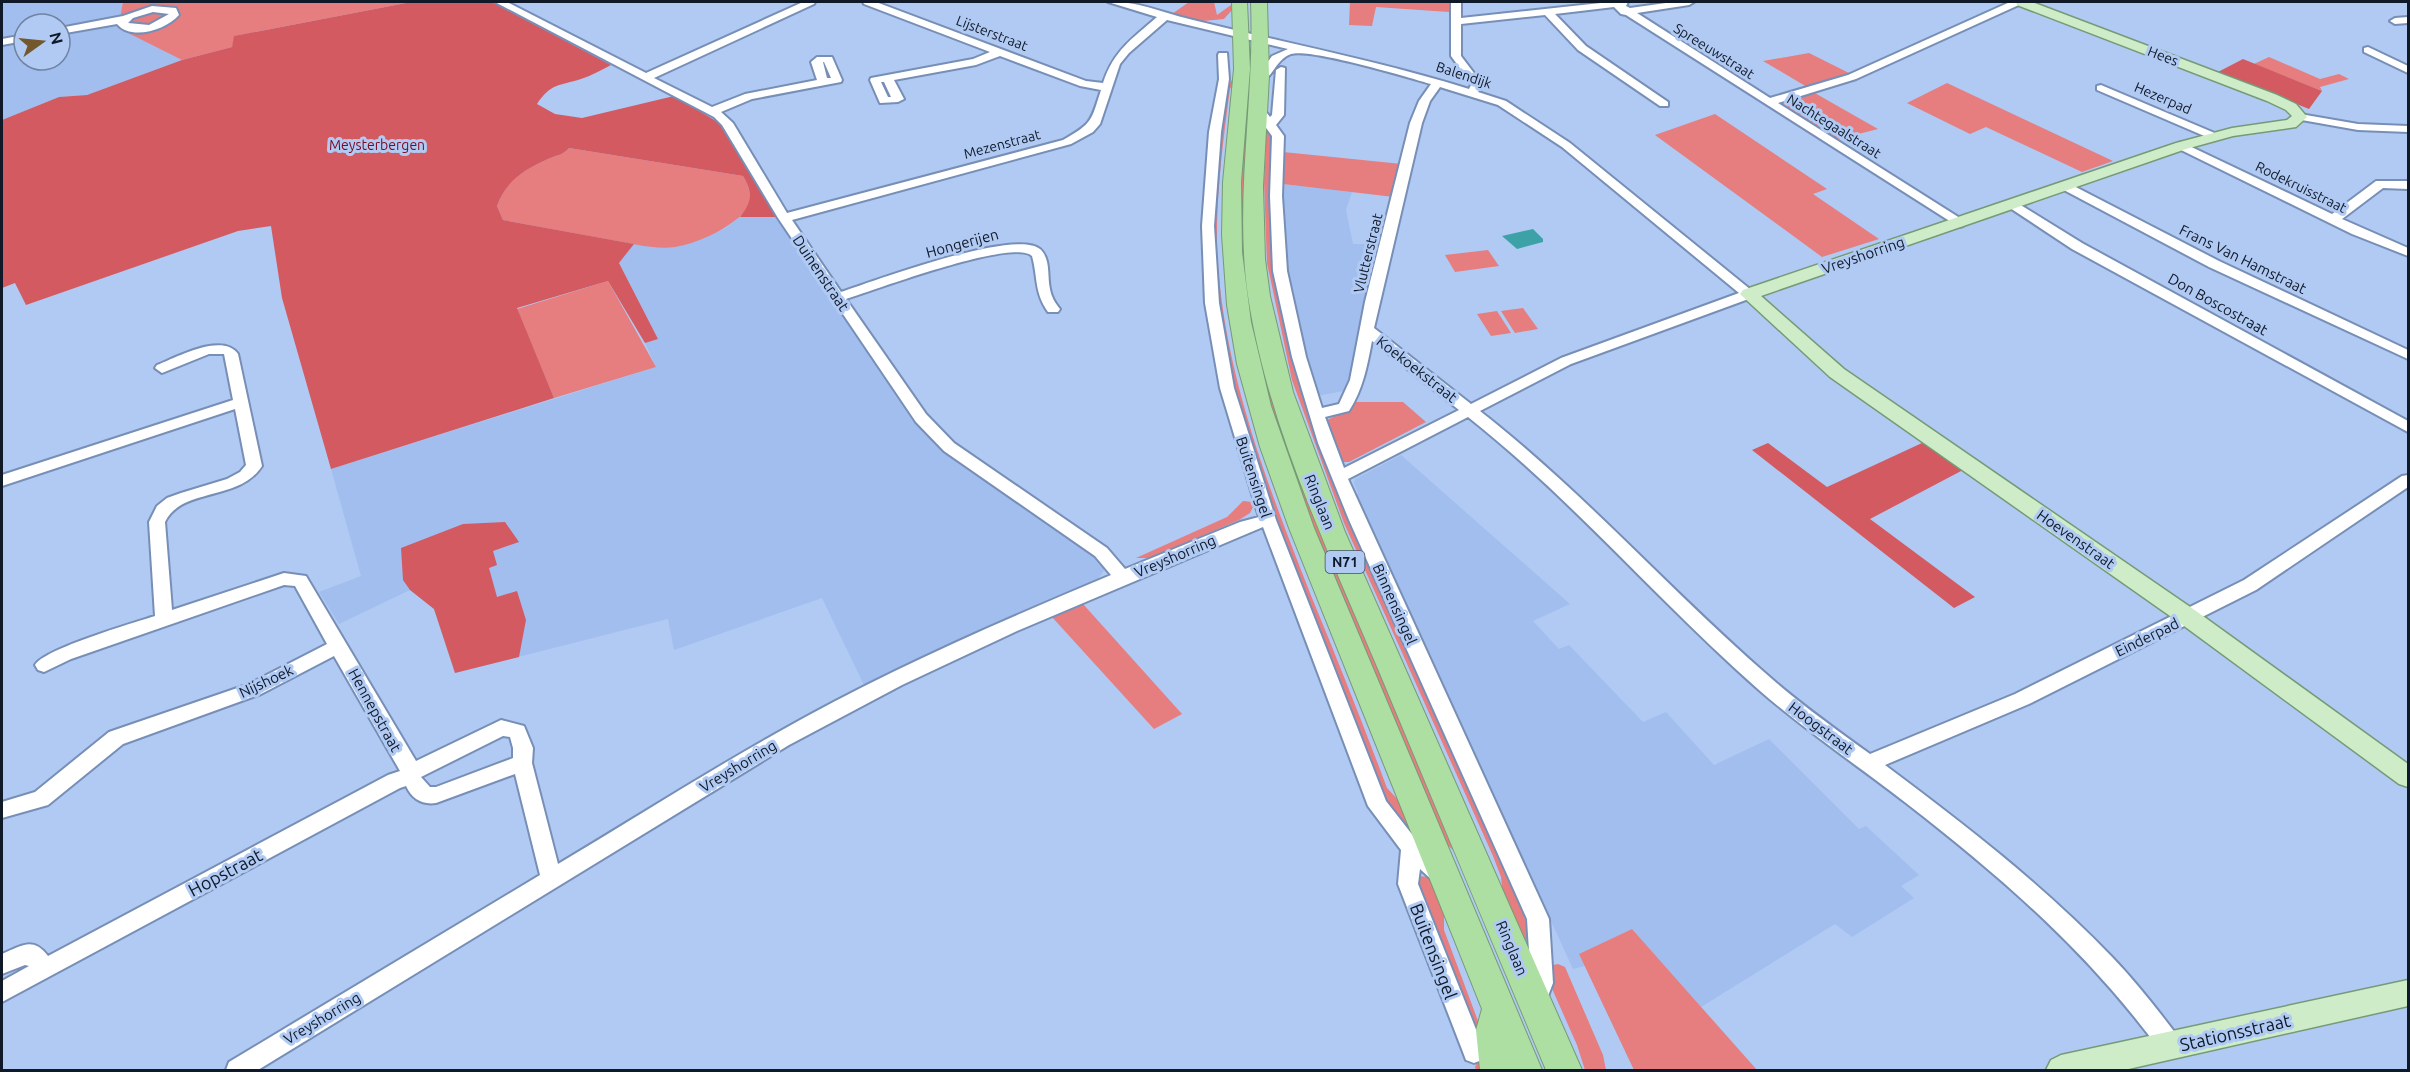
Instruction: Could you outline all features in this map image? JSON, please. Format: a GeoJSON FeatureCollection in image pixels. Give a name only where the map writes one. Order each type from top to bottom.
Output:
{"type":"FeatureCollection","features":[{"type":"Feature","properties":{"kind":"highway","name":"Ringlaan"},"geometry":{"type":"LineString","coordinates":[[1259,2],[1261,39],[1252,67],[1233,180],[1231,234],[1234,283],[1248,363],[1275,458],[1295,510],[1524,1071]]}},
{"type":"Feature","properties":{"kind":"highway","name":"Ringlaan"},"geometry":{"type":"LineString","coordinates":[[1241,4],[1243,35],[1265,118],[1252,209],[1254,256],[1258,292],[1269,346],[1284,399],[1320,504],[1564,1071]]}},
{"type":"Feature","properties":{"kind":"highway"},"geometry":{"type":"LineString","coordinates":[[1486,1061],[1498,1007]]}},
{"type":"Feature","properties":{"kind":"main road","name":"Hees"},"geometry":{"type":"LineString","coordinates":[[2022,2],[2272,98],[2291,107],[2300,117]]}},
{"type":"Feature","properties":{"kind":"main road","name":"Vreyshorring"},"geometry":{"type":"LineString","coordinates":[[1749,294],[2181,146],[2213,136],[2291,124],[2300,117]]}},
{"type":"Feature","properties":{"kind":"main road","name":"Hoevenstraat"},"geometry":{"type":"LineString","coordinates":[[1749,294],[1844,378],[2188,617],[2409,777]]}},
{"type":"Feature","properties":{"kind":"main road","name":"Stationsstraat"},"geometry":{"type":"LineString","coordinates":[[2061,1071],[2409,993]]}},
{"type":"Feature","properties":{"kind":"street"},"geometry":{"type":"LineString","coordinates":[[647,77],[810,2]]}},
{"type":"Feature","properties":{"kind":"street","name":"Lijsterstraat"},"geometry":{"type":"LineString","coordinates":[[868,2],[1084,84],[1107,87]]}},
{"type":"Feature","properties":{"kind":"street","name":"Balendijk"},"geometry":{"type":"LineString","coordinates":[[1113,2],[1439,82],[1502,103],[1552,134],[1749,294]]}},
{"type":"Feature","properties":{"kind":"street"},"geometry":{"type":"LineString","coordinates":[[1456,2],[1456,56],[1477,85],[1472,92]]}},
{"type":"Feature","properties":{"kind":"street"},"geometry":{"type":"LineString","coordinates":[[1628,7],[1689,2]]}},
{"type":"Feature","properties":{"kind":"street"},"geometry":{"type":"LineString","coordinates":[[1985,2],[2004,6]]}},
{"type":"Feature","properties":{"kind":"street","name":"Nachtegaalstraat"},"geometry":{"type":"LineString","coordinates":[[1768,102],[1852,77],[2017,2]]}},
{"type":"Feature","properties":{"kind":"street","name":"Duinenstraat"},"geometry":{"type":"LineString","coordinates":[[508,3],[713,111],[727,123],[784,218],[921,418],[933,432],[959,453],[1101,552],[1122,578]]}},
{"type":"Feature","properties":{"kind":"street"},"geometry":{"type":"LineString","coordinates":[[1205,26],[1225,22],[1241,4]]}},
{"type":"Feature","properties":{"kind":"street","name":"Spreeuwstraat"},"geometry":{"type":"LineString","coordinates":[[1548,11],[1616,4],[1628,7],[1768,102]]}},
{"type":"Feature","properties":{"kind":"street"},"geometry":{"type":"LineString","coordinates":[[1455,22],[1548,11],[1582,48],[1664,104]]}},
{"type":"Feature","properties":{"kind":"street","name":"Mezenstraat"},"geometry":{"type":"LineString","coordinates":[[784,218],[1073,139],[1089,130],[1096,122],[1112,70],[1120,57],[1165,16]]}},
{"type":"Feature","properties":{"kind":"street"},"geometry":{"type":"LineString","coordinates":[[2395,21],[2409,20]]}},
{"type":"Feature","properties":{"kind":"street"},"geometry":{"type":"LineString","coordinates":[[72,30],[124,22]]}},
{"type":"Feature","properties":{"kind":"street"},"geometry":{"type":"LineString","coordinates":[[2386,46],[2401,53]]}},
{"type":"Feature","properties":{"kind":"street"},"geometry":{"type":"LineString","coordinates":[[1224,80],[1252,67],[1266,75],[1269,66],[1276,59],[1287,52],[1303,49]]}},
{"type":"Feature","properties":{"kind":"street"},"geometry":{"type":"LineString","coordinates":[[2368,50],[2409,70]]}},
{"type":"Feature","properties":{"kind":"street"},"geometry":{"type":"LineString","coordinates":[[888,78],[982,61],[1000,52]]}},
{"type":"Feature","properties":{"kind":"street","name":"Buitensingel"},"geometry":{"type":"LineString","coordinates":[[1252,67],[1222,73],[1224,80],[1209,195],[1208,264],[1212,303],[1227,388],[1268,520],[1378,806],[1411,848],[1444,878]]}},
{"type":"Feature","properties":{"kind":"street"},"geometry":{"type":"LineString","coordinates":[[713,111],[749,96],[823,82]]}},
{"type":"Feature","properties":{"kind":"street","name":"Vlutterstraat"},"geometry":{"type":"LineString","coordinates":[[1316,414],[1344,408],[1357,380],[1366,329],[1421,105],[1431,89],[1439,82]]}},
{"type":"Feature","properties":{"kind":"street","name":"Hezerpad"},"geometry":{"type":"LineString","coordinates":[[2101,88],[2213,136]]}},
{"type":"Feature","properties":{"kind":"street","name":"Nachtegaalstraat"},"geometry":{"type":"LineString","coordinates":[[1768,102],[1959,223]]}},
{"type":"Feature","properties":{"kind":"street"},"geometry":{"type":"LineString","coordinates":[[2300,117],[2358,128],[2409,129]]}},
{"type":"Feature","properties":{"kind":"street","name":"Binnensingel"},"geometry":{"type":"LineString","coordinates":[[1265,118],[1278,136],[1276,215],[1280,271],[1299,357],[1316,414],[1339,477],[1538,919],[1542,983],[1535,1001]]}},
{"type":"Feature","properties":{"kind":"street","name":"Rodekruisstraat"},"geometry":{"type":"LineString","coordinates":[[2181,146],[2409,252]]}},
{"type":"Feature","properties":{"kind":"street"},"geometry":{"type":"LineString","coordinates":[[2334,219],[2380,184],[2409,185]]}},
{"type":"Feature","properties":{"kind":"street"},"geometry":{"type":"LineString","coordinates":[[2393,184],[2409,190]]}},
{"type":"Feature","properties":{"kind":"street","name":"Frans Van Hamstraat"},"geometry":{"type":"LineString","coordinates":[[2066,186],[2214,264],[2409,355]]}},
{"type":"Feature","properties":{"kind":"street","name":"Don Boscostraat"},"geometry":{"type":"LineString","coordinates":[[2014,205],[2077,246],[2409,427]]}},
{"type":"Feature","properties":{"kind":"street","name":"Hongerijen"},"geometry":{"type":"LineString","coordinates":[[838,297],[985,251],[1023,247],[1030,248],[1038,255],[1043,296],[1053,309]]}},
{"type":"Feature","properties":{"kind":"street","name":"Vreyshorring"},"geometry":{"type":"LineString","coordinates":[[1339,477],[1468,409],[1566,361],[1749,294]]}},
{"type":"Feature","properties":{"kind":"street","name":"Koekoekstraat"},"geometry":{"type":"LineString","coordinates":[[1366,329],[1468,409]]}},
{"type":"Feature","properties":{"kind":"street"},"geometry":{"type":"LineString","coordinates":[[162,368],[207,350],[228,350],[231,354],[254,466],[250,473],[235,482],[169,504],[158,515],[164,620]]}},
{"type":"Feature","properties":{"kind":"street"},"geometry":{"type":"LineString","coordinates":[[2,480],[241,402]]}},
{"type":"Feature","properties":{"kind":"street","name":"Hoogstraat"},"geometry":{"type":"LineString","coordinates":[[1468,409],[1555,483],[1731,654],[1798,712],[1869,763],[1995,860],[2055,913],[2129,989],[2171,1046]]}},
{"type":"Feature","properties":{"kind":"street","name":"Einderpad"},"geometry":{"type":"LineString","coordinates":[[1869,763],[2022,699],[2188,617],[2277,569],[2409,480]]}},
{"type":"Feature","properties":{"kind":"street","name":"Vreyshorring"},"geometry":{"type":"LineString","coordinates":[[237,1071],[782,739],[860,696],[992,633],[1246,526],[1268,520]]}},
{"type":"Feature","properties":{"kind":"street"},"geometry":{"type":"LineString","coordinates":[[44,665],[65,654],[273,582],[291,579],[300,580],[339,646]]}},
{"type":"Feature","properties":{"kind":"street","name":"Hennepstraat"},"geometry":{"type":"LineString","coordinates":[[339,646],[405,764],[413,774],[416,788],[428,796],[522,763]]}},
{"type":"Feature","properties":{"kind":"street","name":"Nijshoek"},"geometry":{"type":"LineString","coordinates":[[2,810],[41,799],[116,738],[255,689],[339,646]]}},
{"type":"Feature","properties":{"kind":"street"},"geometry":{"type":"LineString","coordinates":[[413,774],[501,728],[518,731],[524,748],[522,763],[551,879]]}},
{"type":"Feature","properties":{"kind":"street","name":"Hopstraat"},"geometry":{"type":"LineString","coordinates":[[2,992],[395,781],[413,774]]}},
{"type":"Feature","properties":{"kind":"street","name":"Buitensingel"},"geometry":{"type":"LineString","coordinates":[[1411,848],[1408,884],[1486,1061]]}},
{"type":"Feature","properties":{"kind":"street"},"geometry":{"type":"LineString","coordinates":[[2,964],[24,955],[33,954],[40,963],[41,971]]}},
{"type":"Feature","properties":{"kind":"shaded area"},"geometry":{"type":"Polygon","coordinates":[[[2,2],[123,2],[118,28],[182,60],[87,95],[59,97],[2,120],[2,2]]]}},
{"type":"Feature","properties":{"kind":"shaded area"},"geometry":{"type":"Polygon","coordinates":[[[123,2],[426,2],[406,3],[235,36],[232,47],[182,60],[118,28],[123,2]]]}},
{"type":"Feature","properties":{"kind":"shaded area"},"geometry":{"type":"Polygon","coordinates":[[[1189,2],[1214,2],[1217,15],[1231,5],[1232,10],[1224,19],[1203,21],[1172,14],[1189,2]]]}},
{"type":"Feature","properties":{"kind":"shaded area"},"geometry":{"type":"Polygon","coordinates":[[[1350,2],[1450,2],[1449,12],[1376,7],[1372,26],[1349,25],[1350,2]]]}},
{"type":"Feature","properties":{"kind":"shaded area"},"geometry":{"type":"Polygon","coordinates":[[[1249,49],[1253,50],[1253,300],[1458,845],[1553,1070],[1546,1070],[1454,851],[1439,837],[1373,681],[1273,424],[1245,306],[1238,210],[1249,49]]]}},
{"type":"Feature","properties":{"kind":"shaded area"},"geometry":{"type":"Polygon","coordinates":[[[1809,53],[1849,73],[1807,87],[1763,61],[1809,53]]]}},
{"type":"Feature","properties":{"kind":"shaded area"},"geometry":{"type":"Polygon","coordinates":[[[2269,57],[2320,79],[2339,74],[2349,79],[2320,87],[2322,91],[2254,64],[2269,57]]]}},
{"type":"Feature","properties":{"kind":"shaded area"},"geometry":{"type":"Polygon","coordinates":[[[1232,80],[1234,84],[1230,89],[1220,168],[1217,248],[1228,338],[1238,382],[1264,470],[1295,556],[1387,788],[1400,802],[1414,834],[1406,832],[1384,803],[1254,469],[1221,336],[1212,247],[1224,90],[1232,80]]]}},
{"type":"Feature","properties":{"kind":"shaded area"},"geometry":{"type":"Polygon","coordinates":[[[1947,83],[2113,161],[2082,172],[1986,127],[1970,134],[1907,103],[1947,83]]]}},
{"type":"Feature","properties":{"kind":"shaded area"},"geometry":{"type":"Polygon","coordinates":[[[1813,92],[1878,129],[1835,140],[1781,105],[1783,101],[1813,92]]]}},
{"type":"Feature","properties":{"kind":"shaded area"},"geometry":{"type":"Polygon","coordinates":[[[1715,114],[1827,189],[1813,194],[1879,239],[1822,257],[1655,135],[1715,114]]]}},
{"type":"Feature","properties":{"kind":"shaded area"},"geometry":{"type":"Polygon","coordinates":[[[1268,129],[1274,137],[1287,335],[1519,893],[1529,938],[1524,941],[1503,895],[1501,877],[1493,856],[1344,523],[1292,380],[1267,263],[1264,181],[1266,130],[1268,129]]]}},
{"type":"Feature","properties":{"kind":"shaded area"},"geometry":{"type":"Polygon","coordinates":[[[569,148],[743,176],[749,188],[749,204],[737,219],[715,233],[691,243],[667,248],[643,246],[503,220],[497,206],[511,183],[532,167],[562,154],[569,148]]]}},
{"type":"Feature","properties":{"kind":"shaded area"},"geometry":{"type":"Polygon","coordinates":[[[1283,152],[1402,164],[1394,197],[1283,184],[1283,152]]]}},
{"type":"Feature","properties":{"kind":"shaded area"},"geometry":{"type":"Polygon","coordinates":[[[1283,184],[1352,192],[1346,210],[1353,244],[1382,244],[1349,390],[1317,396],[1307,364],[1290,288],[1283,234],[1283,184]]]}},
{"type":"Feature","properties":{"kind":"shaded area"},"geometry":{"type":"Polygon","coordinates":[[[740,217],[776,217],[923,432],[946,453],[1102,563],[1105,569],[1098,579],[864,685],[822,598],[674,650],[668,619],[455,673],[434,609],[410,590],[339,624],[319,592],[361,576],[331,469],[656,367],[645,343],[658,339],[619,263],[634,244],[673,247],[724,229],[740,217]]]}},
{"type":"Feature","properties":{"kind":"shaded area"},"geometry":{"type":"Polygon","coordinates":[[[1533,229],[1543,239],[1543,242],[1517,249],[1502,236],[1533,229]]]}},
{"type":"Feature","properties":{"kind":"shaded area"},"geometry":{"type":"Polygon","coordinates":[[[1488,250],[1499,266],[1455,272],[1445,255],[1488,250]]]}},
{"type":"Feature","properties":{"kind":"shaded area"},"geometry":{"type":"Polygon","coordinates":[[[608,281],[656,367],[554,398],[517,309],[608,281]]]}},
{"type":"Feature","properties":{"kind":"shaded area"},"geometry":{"type":"Polygon","coordinates":[[[1523,308],[1538,329],[1515,333],[1501,311],[1523,308]]]}},
{"type":"Feature","properties":{"kind":"shaded area"},"geometry":{"type":"Polygon","coordinates":[[[1497,311],[1511,333],[1491,336],[1477,314],[1497,311]]]}},
{"type":"Feature","properties":{"kind":"shaded area"},"geometry":{"type":"Polygon","coordinates":[[[1353,402],[1403,402],[1426,422],[1349,462],[1341,462],[1327,420],[1348,410],[1353,402]]]}},
{"type":"Feature","properties":{"kind":"shaded area"},"geometry":{"type":"Polygon","coordinates":[[[1401,455],[1570,604],[1533,621],[1559,649],[1569,645],[1643,722],[1666,712],[1714,765],[1769,739],[1859,829],[1866,826],[1919,875],[1901,886],[1914,898],[1852,937],[1835,924],[1701,1007],[1632,929],[1579,954],[1585,966],[1573,969],[1356,496],[1358,493],[1354,483],[1355,479],[1401,455]]]}},
{"type":"Feature","properties":{"kind":"shaded area"},"geometry":{"type":"Polygon","coordinates":[[[1243,501],[1252,502],[1253,507],[1250,513],[1239,520],[1150,558],[1136,558],[1227,517],[1243,501]]]}},
{"type":"Feature","properties":{"kind":"shaded area"},"geometry":{"type":"Polygon","coordinates":[[[1083,604],[1182,714],[1154,729],[1052,617],[1083,604]]]}},
{"type":"Feature","properties":{"kind":"shaded area"},"geometry":{"type":"Polygon","coordinates":[[[1418,876],[1429,877],[1444,906],[1444,930],[1484,1037],[1487,1070],[1476,1070],[1475,1067],[1483,1050],[1418,887],[1418,876]]]}},
{"type":"Feature","properties":{"kind":"shaded area"},"geometry":{"type":"Polygon","coordinates":[[[1632,929],[1757,1070],[1634,1070],[1579,954],[1632,929]]]}},
{"type":"Feature","properties":{"kind":"shaded area"},"geometry":{"type":"Polygon","coordinates":[[[1558,964],[1565,967],[1603,1055],[1606,1070],[1585,1070],[1577,1045],[1546,975],[1549,966],[1558,964]]]}},
{"type":"Feature","properties":{"kind":"green space","name":"Meysterbergen"},"geometry":{"type":"Polygon","coordinates":[[[492,2],[611,65],[585,78],[556,86],[547,92],[537,104],[555,114],[582,118],[674,96],[721,124],[776,217],[740,217],[750,197],[743,176],[569,148],[562,154],[532,167],[517,177],[501,197],[497,206],[503,220],[634,244],[619,263],[658,339],[645,343],[608,281],[517,308],[554,398],[331,469],[282,298],[271,226],[238,231],[26,305],[15,283],[2,288],[2,120],[59,97],[87,95],[182,60],[232,47],[234,36],[406,3],[492,2]]]}},
{"type":"Feature","properties":{"kind":"green space"},"geometry":{"type":"Polygon","coordinates":[[[2243,59],[2322,91],[2309,109],[2218,72],[2243,59]]]}},
{"type":"Feature","properties":{"kind":"green space"},"geometry":{"type":"Polygon","coordinates":[[[1768,443],[1827,487],[1922,443],[1963,470],[1870,519],[1975,597],[1954,608],[1752,450],[1768,443]]]}},
{"type":"Feature","properties":{"kind":"green space"},"geometry":{"type":"Polygon","coordinates":[[[505,522],[519,542],[493,551],[497,565],[489,568],[497,597],[517,591],[526,620],[519,657],[455,673],[434,609],[410,590],[403,580],[401,548],[463,524],[505,522]]]}}]}
